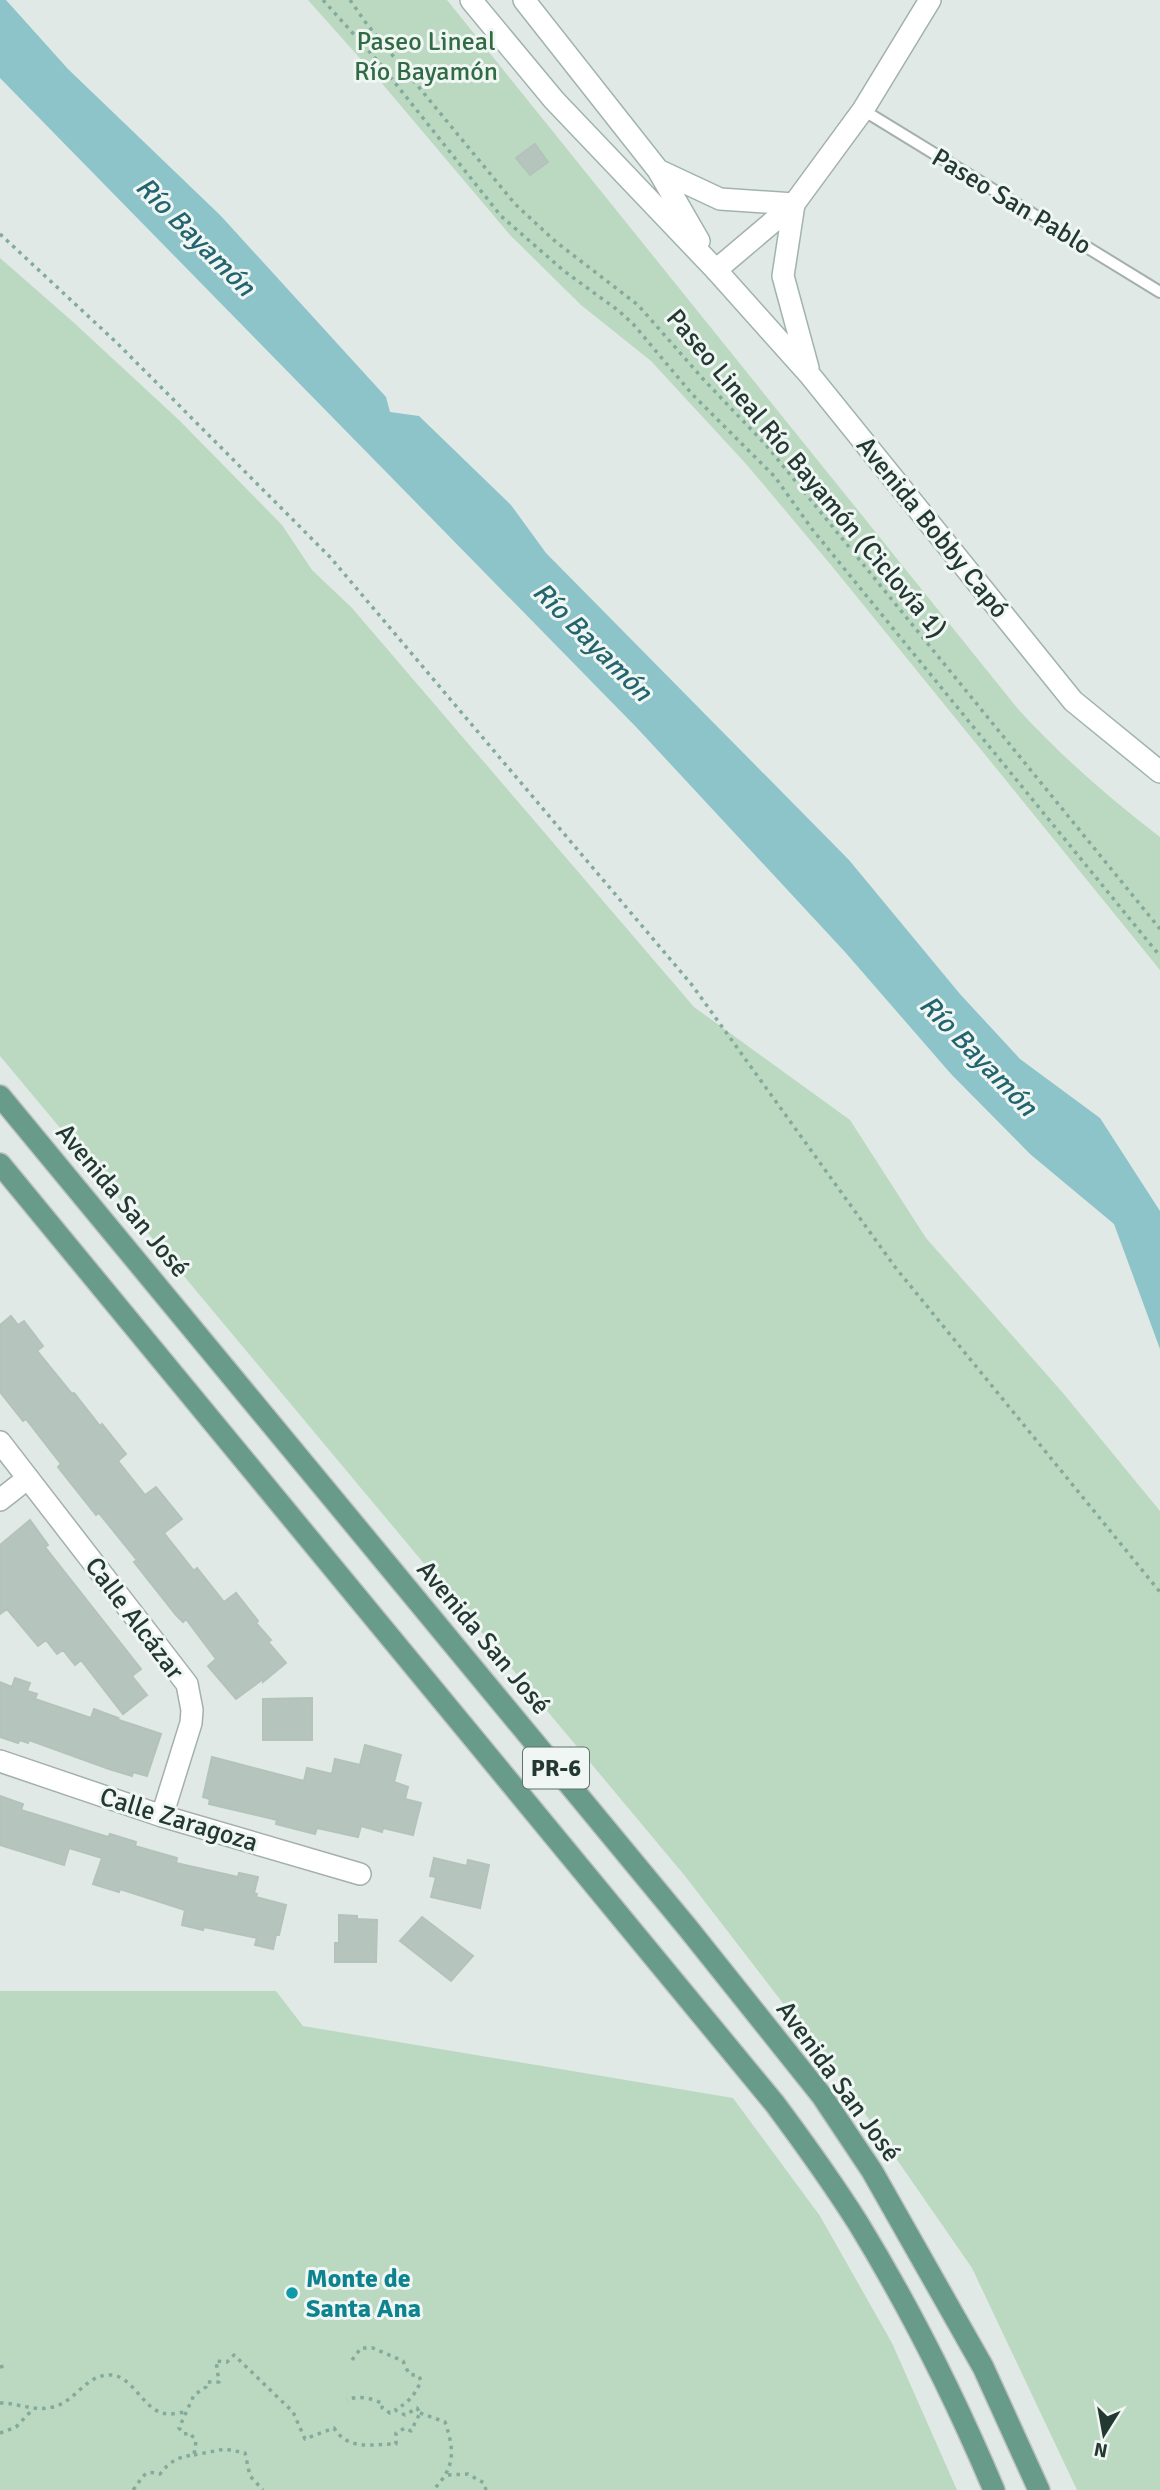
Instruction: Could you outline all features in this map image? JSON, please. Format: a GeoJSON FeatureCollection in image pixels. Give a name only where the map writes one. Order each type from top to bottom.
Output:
{"type":"FeatureCollection","features":[{"type":"Feature","properties":{"kind":"main road","name":"Avenida San José"},"geometry":{"type":"LineString","coordinates":[[0,1096],[687,1927],[822,2096],[872,2171],[977,2355],[1039,2490]]}},
{"type":"Feature","properties":{"kind":"main road","name":"PR-6"},"geometry":{"type":"LineString","coordinates":[[0,1164],[775,2104],[837,2192],[888,2274],[962,2414],[994,2490]]}},
{"type":"Feature","properties":{"kind":"street","name":"Avenida Bobby Capó"},"geometry":{"type":"LineString","coordinates":[[471,0],[554,100],[716,270],[809,373],[1073,701],[1160,772]]}},
{"type":"Feature","properties":{"kind":"street","name":"Avenida Bobby Capó"},"geometry":{"type":"LineString","coordinates":[[524,0],[658,170],[716,270]]}},
{"type":"Feature","properties":{"kind":"street"},"geometry":{"type":"LineString","coordinates":[[716,270],[794,204],[863,110],[929,0]]}},
{"type":"Feature","properties":{"kind":"street"},"geometry":{"type":"LineString","coordinates":[[658,170],[720,199],[794,204]]}},
{"type":"Feature","properties":{"kind":"street"},"geometry":{"type":"LineString","coordinates":[[794,204],[783,276],[809,373]]}},
{"type":"Feature","properties":{"kind":"street","name":"Calle Alcázar"},"geometry":{"type":"LineString","coordinates":[[0,1442],[187,1685],[192,1710],[191,1723],[162,1816]]}},
{"type":"Feature","properties":{"kind":"street"},"geometry":{"type":"LineString","coordinates":[[0,1500],[28,1478]]}},
{"type":"Feature","properties":{"kind":"street","name":"Calle Zaragoza"},"geometry":{"type":"LineString","coordinates":[[0,1760],[162,1816],[360,1874]]}},
{"type":"Feature","properties":{"kind":"lane","name":"Paseo San Pablo"},"geometry":{"type":"LineString","coordinates":[[863,110],[1159,290]]}},
{"type":"Feature","properties":{"kind":"path"},"geometry":{"type":"LineString","coordinates":[[323,0],[376,59],[501,216],[564,271],[620,311],[692,394],[775,477],[812,528],[1160,956]]}},
{"type":"Feature","properties":{"kind":"path","name":"Paseo Lineal Río Bayamón (Ciclovía 1)"},"geometry":{"type":"LineString","coordinates":[[350,0],[515,204],[556,242],[638,305],[766,445],[1160,929]]}},
{"type":"Feature","properties":{"kind":"path"},"geometry":{"type":"LineString","coordinates":[[0,234],[117,343],[330,556],[692,985],[895,1267],[1160,1592]]}},
{"type":"Feature","properties":{"kind":"path"},"geometry":{"type":"LineString","coordinates":[[347,2400],[354,2397],[378,2401],[383,2404],[382,2408],[390,2413],[406,2404],[421,2381],[419,2376],[408,2374],[403,2361],[373,2348],[361,2348],[352,2360]]}},
{"type":"Feature","properties":{"kind":"path"},"geometry":{"type":"LineString","coordinates":[[194,2455],[196,2441],[179,2428],[194,2395],[206,2388],[207,2382],[219,2382],[216,2361],[227,2362],[234,2355],[293,2412],[305,2439],[334,2428],[339,2437],[348,2444],[396,2444],[396,2433],[405,2428],[411,2431],[420,2413]]}},
{"type":"Feature","properties":{"kind":"path"},"geometry":{"type":"LineString","coordinates":[[0,2403],[15,2403],[33,2409],[54,2407],[73,2398],[88,2382],[107,2375],[122,2377],[155,2410],[167,2414],[187,2412]]}},
{"type":"Feature","properties":{"kind":"path"},"geometry":{"type":"LineString","coordinates":[[394,2410],[405,2415],[417,2408],[420,2413],[445,2422],[453,2443],[448,2475],[433,2490]]}},
{"type":"Feature","properties":{"kind":"path"},"geometry":{"type":"LineString","coordinates":[[0,2432],[16,2427],[33,2409]]}},
{"type":"Feature","properties":{"kind":"path"},"geometry":{"type":"LineString","coordinates":[[133,2490],[146,2473],[151,2471],[160,2474],[168,2463],[178,2457],[225,2449],[245,2453],[250,2476],[263,2490]]}},
{"type":"Feature","properties":{"kind":"path"},"geometry":{"type":"LineString","coordinates":[[448,2475],[468,2474],[484,2483],[486,2490]]}},
{"type":"Feature","properties":{"kind":"green space","name":"Paseo Lineal Río Bayamón"},"geometry":{"type":"Polygon","coordinates":[[[308,0],[447,0],[1018,709],[1086,776],[1160,837],[1160,970],[747,465],[651,361],[581,305],[510,235],[308,0]]]}},
{"type":"Feature","properties":{"kind":"green space"},"geometry":{"type":"Polygon","coordinates":[[[0,258],[179,420],[282,525],[312,570],[352,608],[694,1007],[850,1120],[926,1238],[1063,1393],[1160,1511],[1160,2490],[1077,2490],[972,2268],[839,2076],[685,1876],[0,1056],[0,258]]]}},
{"type":"Feature","properties":{"kind":"green space"},"geometry":{"type":"Polygon","coordinates":[[[0,1991],[276,1991],[303,2026],[733,2098],[820,2216],[892,2343],[957,2490],[0,2490],[0,1991]]]}},
{"type":"Feature","properties":{"kind":"water","name":"Río Bayamón"},"geometry":{"type":"Polygon","coordinates":[[[0,0],[6,0],[68,69],[221,216],[386,397],[390,412],[419,416],[511,505],[546,553],[849,860],[960,994],[1020,1059],[1100,1118],[1160,1211],[1160,1349],[1114,1224],[1030,1154],[951,1074],[845,952],[637,728],[0,78],[0,0]]]}},
{"type":"Feature","properties":{"kind":"building"},"geometry":{"type":"Polygon","coordinates":[[[535,144],[548,162],[530,175],[516,158],[535,144]]]}},
{"type":"Feature","properties":{"kind":"building"},"geometry":{"type":"Polygon","coordinates":[[[11,1316],[18,1325],[24,1321],[43,1346],[37,1351],[126,1454],[118,1461],[145,1495],[156,1487],[182,1519],[164,1533],[194,1571],[197,1568],[224,1602],[236,1593],[258,1621],[256,1623],[271,1640],[268,1642],[286,1663],[263,1682],[263,1679],[236,1699],[208,1666],[216,1659],[186,1619],[183,1622],[176,1615],[134,1562],[137,1560],[99,1513],[96,1515],[58,1467],[61,1464],[26,1419],[23,1421],[0,1392],[0,1325],[11,1316]]]}},
{"type":"Feature","properties":{"kind":"building"},"geometry":{"type":"Polygon","coordinates":[[[30,1520],[48,1545],[45,1547],[141,1669],[132,1676],[147,1695],[123,1714],[81,1660],[75,1665],[63,1650],[57,1654],[46,1640],[38,1646],[7,1609],[0,1614],[0,1545],[30,1520]]]}},
{"type":"Feature","properties":{"kind":"building"},"geometry":{"type":"Polygon","coordinates":[[[15,1678],[30,1683],[27,1691],[37,1694],[35,1699],[91,1718],[94,1709],[161,1734],[147,1776],[133,1772],[132,1776],[109,1769],[29,1740],[28,1743],[20,1740],[18,1743],[0,1737],[0,1682],[12,1687],[15,1678]]]}},
{"type":"Feature","properties":{"kind":"building"},"geometry":{"type":"Polygon","coordinates":[[[312,1698],[312,1740],[263,1740],[263,1699],[312,1698]]]}},
{"type":"Feature","properties":{"kind":"building"},"geometry":{"type":"Polygon","coordinates":[[[365,1745],[401,1755],[394,1782],[408,1787],[405,1799],[421,1803],[413,1835],[383,1828],[382,1832],[361,1826],[358,1837],[317,1828],[315,1834],[276,1824],[277,1820],[209,1804],[210,1799],[203,1797],[212,1757],[304,1781],[307,1768],[332,1774],[335,1759],[360,1765],[365,1745]]]}},
{"type":"Feature","properties":{"kind":"building"},"geometry":{"type":"Polygon","coordinates":[[[0,1796],[23,1804],[21,1810],[108,1837],[110,1834],[136,1842],[135,1846],[177,1858],[176,1863],[238,1877],[239,1873],[258,1877],[254,1893],[257,1894],[256,1897],[286,1905],[273,1949],[255,1945],[257,1938],[182,1925],[185,1910],[120,1889],[119,1892],[93,1884],[102,1858],[69,1848],[64,1865],[0,1845],[0,1796]]]}},
{"type":"Feature","properties":{"kind":"building"},"geometry":{"type":"Polygon","coordinates":[[[434,1858],[467,1866],[468,1860],[489,1865],[480,1908],[431,1897],[436,1877],[430,1876],[434,1858]]]}},
{"type":"Feature","properties":{"kind":"building"},"geometry":{"type":"Polygon","coordinates":[[[339,1915],[377,1920],[376,1962],[335,1962],[335,1943],[339,1943],[339,1915]]]}},
{"type":"Feature","properties":{"kind":"building"},"geometry":{"type":"Polygon","coordinates":[[[422,1917],[473,1956],[451,1981],[400,1941],[422,1917]]]}},
{"type":"Feature","properties":{"kind":"place","name":"Monte de Santa Ana"},"geometry":{"type":"Point","coordinates":[292,2293]}}]}
